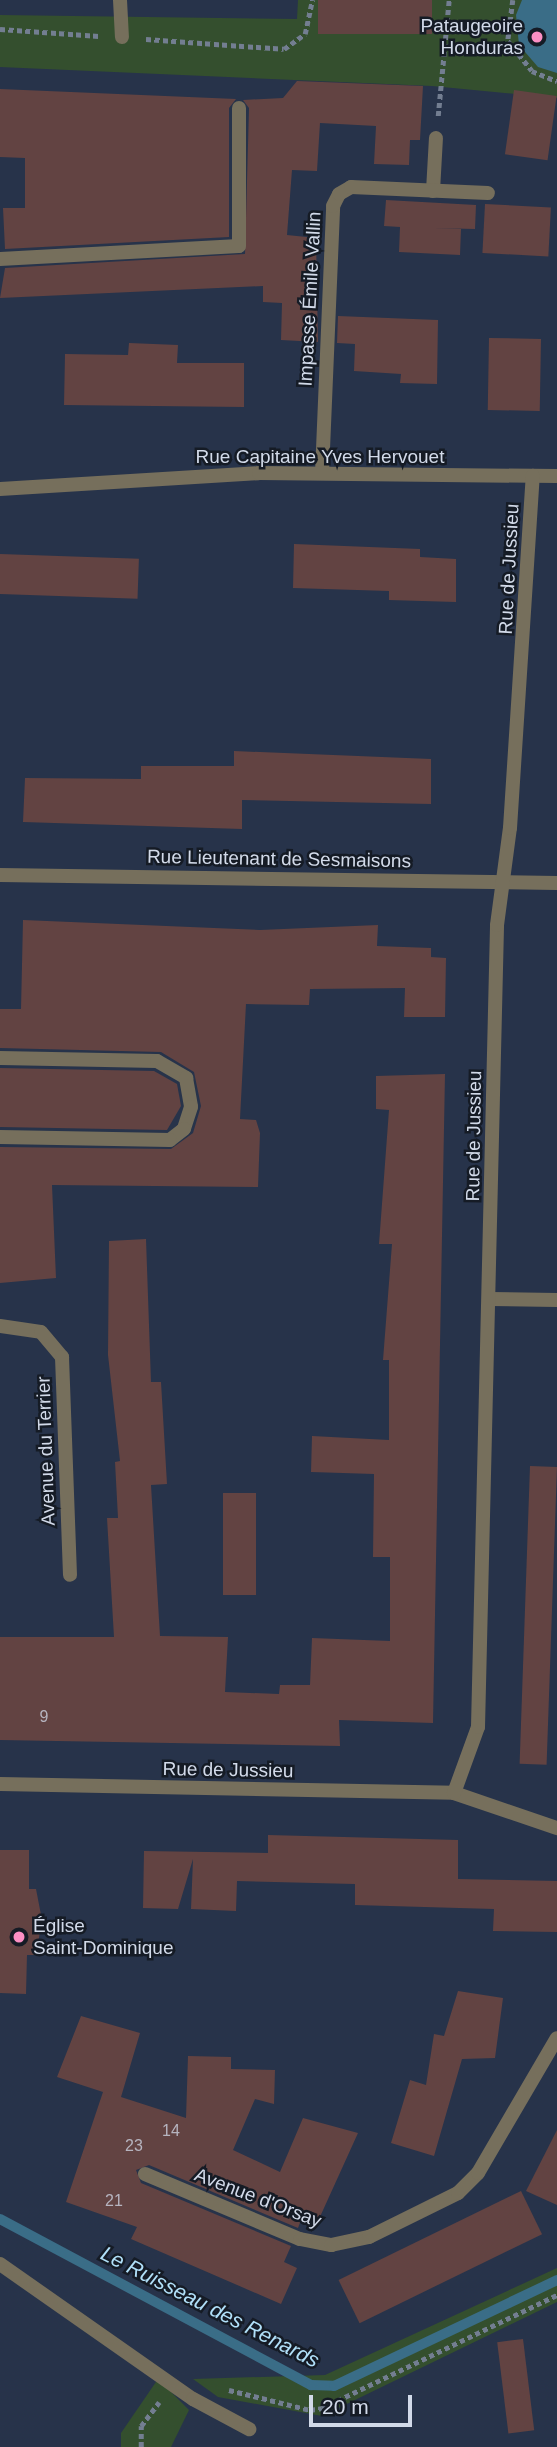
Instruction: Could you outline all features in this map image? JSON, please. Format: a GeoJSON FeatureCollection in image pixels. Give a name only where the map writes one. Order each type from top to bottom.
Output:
{"type":"FeatureCollection","features":[{"type":"Feature","properties":{"kind":"street"},"geometry":{"type":"LineString","coordinates":[[120,0],[122,37]]}},
{"type":"Feature","properties":{"kind":"street"},"geometry":{"type":"LineString","coordinates":[[0,259],[239,246],[239,108]]}},
{"type":"Feature","properties":{"kind":"street"},"geometry":{"type":"LineString","coordinates":[[433,191],[436,138]]}},
{"type":"Feature","properties":{"kind":"street","name":"Impasse Émile Vallin"},"geometry":{"type":"LineString","coordinates":[[321,474],[333,206],[351,187],[488,193]]}},
{"type":"Feature","properties":{"kind":"street","name":"Rue Capitaine Yves Hervouet"},"geometry":{"type":"LineString","coordinates":[[0,489],[321,474],[557,476]]}},
{"type":"Feature","properties":{"kind":"street","name":"Rue de Jussieu"},"geometry":{"type":"LineString","coordinates":[[454,1793],[478,1727],[501,882],[533,476]]}},
{"type":"Feature","properties":{"kind":"street","name":"Rue Lieutenant de Sesmaisons"},"geometry":{"type":"LineString","coordinates":[[0,875],[557,883]]}},
{"type":"Feature","properties":{"kind":"street"},"geometry":{"type":"LineString","coordinates":[[0,1058],[157,1061],[186,1078],[191,1107],[184,1129],[170,1140],[0,1137]]}},
{"type":"Feature","properties":{"kind":"street"},"geometry":{"type":"LineString","coordinates":[[491,1298],[557,1300]]}},
{"type":"Feature","properties":{"kind":"street","name":"Avenue du Terrier"},"geometry":{"type":"LineString","coordinates":[[0,1326],[41,1332],[62,1357],[71,1575]]}},
{"type":"Feature","properties":{"kind":"street","name":"Rue de Jussieu"},"geometry":{"type":"LineString","coordinates":[[0,1784],[454,1793],[557,1828]]}},
{"type":"Feature","properties":{"kind":"street","name":"Avenue d'Orsay"},"geometry":{"type":"LineString","coordinates":[[145,2174],[300,2239],[331,2245],[369,2237],[458,2193],[478,2173],[557,2038]]}},
{"type":"Feature","properties":{"kind":"street"},"geometry":{"type":"LineString","coordinates":[[0,2264],[175,2382],[193,2399],[249,2429]]}},
{"type":"Feature","properties":{"kind":"path"},"geometry":{"type":"LineString","coordinates":[[0,29],[284,49],[305,34],[312,0]]}},
{"type":"Feature","properties":{"kind":"path"},"geometry":{"type":"LineString","coordinates":[[436,138],[449,0]]}},
{"type":"Feature","properties":{"kind":"path"},"geometry":{"type":"LineString","coordinates":[[513,0],[508,41],[532,71],[557,81]]}},
{"type":"Feature","properties":{"kind":"path"},"geometry":{"type":"LineString","coordinates":[[193,2399],[219,2388],[310,2410],[322,2407],[557,2295]]}},
{"type":"Feature","properties":{"kind":"path"},"geometry":{"type":"LineString","coordinates":[[141,2447],[141,2426],[175,2382]]}},
{"type":"Feature","properties":{"kind":"green space"},"geometry":{"type":"Polygon","coordinates":[[[298,0],[557,0],[557,98],[432,86],[0,67],[0,15],[297,19],[298,0]]]}},
{"type":"Feature","properties":{"kind":"green space"},"geometry":{"type":"Polygon","coordinates":[[[557,2268],[557,2302],[322,2416],[218,2397],[193,2379],[325,2375],[557,2268]]]}},
{"type":"Feature","properties":{"kind":"green space"},"geometry":{"type":"Polygon","coordinates":[[[158,2379],[189,2410],[171,2447],[121,2447],[121,2433],[158,2379]]]}},
{"type":"Feature","properties":{"kind":"water","name":"Pataugeoire Honduras"},"geometry":{"type":"Polygon","coordinates":[[[522,0],[557,0],[557,73],[538,67],[519,45],[516,15],[522,0]]]}},
{"type":"Feature","properties":{"kind":"building"},"geometry":{"type":"Polygon","coordinates":[[[318,0],[432,0],[432,34],[318,34],[318,0]]]}},
{"type":"Feature","properties":{"kind":"building"},"geometry":{"type":"Polygon","coordinates":[[[297,81],[423,86],[420,140],[410,140],[409,165],[374,164],[376,126],[320,123],[317,171],[292,170],[287,235],[316,238],[318,342],[281,340],[282,303],[263,302],[263,286],[0,298],[5,268],[245,254],[249,108],[243,100],[283,98],[297,81]]]}},
{"type":"Feature","properties":{"kind":"building"},"geometry":{"type":"Polygon","coordinates":[[[0,89],[236,99],[229,108],[229,237],[5,249],[3,208],[25,208],[25,158],[0,157],[0,89]]]}},
{"type":"Feature","properties":{"kind":"building"},"geometry":{"type":"Polygon","coordinates":[[[514,90],[557,96],[548,160],[505,154],[514,90]]]}},
{"type":"Feature","properties":{"kind":"building"},"geometry":{"type":"Polygon","coordinates":[[[386,200],[476,205],[475,229],[433,228],[461,229],[460,255],[399,252],[400,227],[384,226],[386,200]]]}},
{"type":"Feature","properties":{"kind":"building"},"geometry":{"type":"Polygon","coordinates":[[[485,204],[551,207],[548,256],[482,253],[485,204]]]}},
{"type":"Feature","properties":{"kind":"building"},"geometry":{"type":"Polygon","coordinates":[[[338,316],[438,320],[437,384],[400,383],[401,374],[354,371],[355,344],[337,343],[338,316]]]}},
{"type":"Feature","properties":{"kind":"building"},"geometry":{"type":"Polygon","coordinates":[[[489,338],[541,339],[540,411],[488,410],[489,338]]]}},
{"type":"Feature","properties":{"kind":"building"},"geometry":{"type":"Polygon","coordinates":[[[129,343],[178,345],[177,363],[244,363],[244,407],[64,405],[65,354],[128,355],[129,343]]]}},
{"type":"Feature","properties":{"kind":"building"},"geometry":{"type":"Polygon","coordinates":[[[294,544],[420,549],[420,557],[456,559],[456,602],[389,600],[389,591],[293,588],[294,544]]]}},
{"type":"Feature","properties":{"kind":"building"},"geometry":{"type":"Polygon","coordinates":[[[0,554],[139,559],[138,599],[0,594],[0,554]]]}},
{"type":"Feature","properties":{"kind":"building"},"geometry":{"type":"Polygon","coordinates":[[[234,751],[431,759],[431,804],[242,800],[242,829],[23,822],[25,778],[141,779],[141,766],[234,766],[234,751]]]}},
{"type":"Feature","properties":{"kind":"building"},"geometry":{"type":"Polygon","coordinates":[[[23,920],[260,930],[378,925],[377,946],[431,948],[431,957],[446,958],[445,1017],[404,1017],[405,988],[310,989],[309,1005],[246,1004],[240,1119],[256,1120],[260,1133],[258,1187],[52,1185],[56,1278],[0,1283],[0,1147],[171,1149],[193,1133],[201,1106],[194,1072],[161,1052],[0,1048],[0,1009],[21,1009],[23,920]]]}},
{"type":"Feature","properties":{"kind":"building"},"geometry":{"type":"Polygon","coordinates":[[[0,1068],[154,1071],[177,1084],[181,1106],[167,1130],[0,1127],[0,1068]]]}},
{"type":"Feature","properties":{"kind":"building"},"geometry":{"type":"Polygon","coordinates":[[[445,1074],[433,1723],[339,1720],[340,1746],[0,1740],[0,1637],[114,1637],[107,1518],[118,1518],[115,1462],[120,1461],[108,1355],[109,1241],[146,1239],[151,1382],[161,1382],[167,1484],[151,1485],[160,1636],[228,1637],[225,1692],[279,1694],[280,1685],[310,1685],[312,1638],[390,1641],[390,1557],[373,1557],[374,1474],[311,1472],[312,1436],[389,1440],[389,1360],[383,1360],[392,1244],[379,1244],[389,1110],[376,1109],[376,1076],[445,1074]]]}},
{"type":"Feature","properties":{"kind":"building"},"geometry":{"type":"Polygon","coordinates":[[[530,1466],[557,1467],[547,1765],[520,1764],[530,1466]]]}},
{"type":"Feature","properties":{"kind":"building"},"geometry":{"type":"Polygon","coordinates":[[[223,1493],[256,1493],[256,1595],[223,1595],[223,1493]]]}},
{"type":"Feature","properties":{"kind":"building"},"geometry":{"type":"Polygon","coordinates":[[[268,1835],[458,1840],[458,1879],[557,1881],[557,1932],[493,1931],[494,1909],[355,1905],[355,1884],[237,1881],[236,1911],[191,1909],[193,1859],[178,1909],[143,1908],[144,1851],[268,1853],[268,1835]]]}},
{"type":"Feature","properties":{"kind":"building","name":"Église Saint-Dominique"},"geometry":{"type":"Polygon","coordinates":[[[0,1850],[29,1850],[29,1889],[36,1889],[42,1920],[36,1955],[27,1955],[26,1994],[0,1993],[0,1850]]]}},
{"type":"Feature","properties":{"kind":"building"},"geometry":{"type":"Polygon","coordinates":[[[458,1991],[503,1998],[495,2058],[462,2059],[434,2156],[391,2143],[410,2080],[426,2085],[434,2034],[444,2036],[458,1991]]]}},
{"type":"Feature","properties":{"kind":"building"},"geometry":{"type":"Polygon","coordinates":[[[81,2016],[140,2033],[121,2097],[186,2118],[188,2056],[231,2057],[231,2069],[275,2070],[274,2104],[255,2099],[233,2150],[280,2172],[303,2118],[358,2133],[319,2219],[304,2212],[298,2228],[149,2165],[136,2170],[141,2183],[291,2246],[284,2262],[297,2268],[281,2304],[131,2239],[137,2227],[66,2202],[103,2092],[57,2077],[81,2016]]]}},
{"type":"Feature","properties":{"kind":"building"},"geometry":{"type":"Polygon","coordinates":[[[557,2130],[557,2205],[526,2191],[557,2130]]]}},
{"type":"Feature","properties":{"kind":"building"},"geometry":{"type":"Polygon","coordinates":[[[521,2191],[542,2234],[360,2323],[339,2280],[521,2191]]]}},
{"type":"Feature","properties":{"kind":"building"},"geometry":{"type":"Polygon","coordinates":[[[523,2339],[534,2430],[508,2433],[497,2342],[523,2339]]]}},
{"type":"Feature","properties":{"kind":"waterway","name":"Le Ruisseau des Renards"},"geometry":{"type":"LineString","coordinates":[[0,2219],[311,2385],[334,2386],[557,2280]]}},
{"type":"Feature","properties":{"kind":"place","name":"Pataugeoire Honduras"},"geometry":{"type":"Point","coordinates":[537,37]}},
{"type":"Feature","properties":{"kind":"place","name":"Église Saint-Dominique"},"geometry":{"type":"Point","coordinates":[19,1937]}}]}
